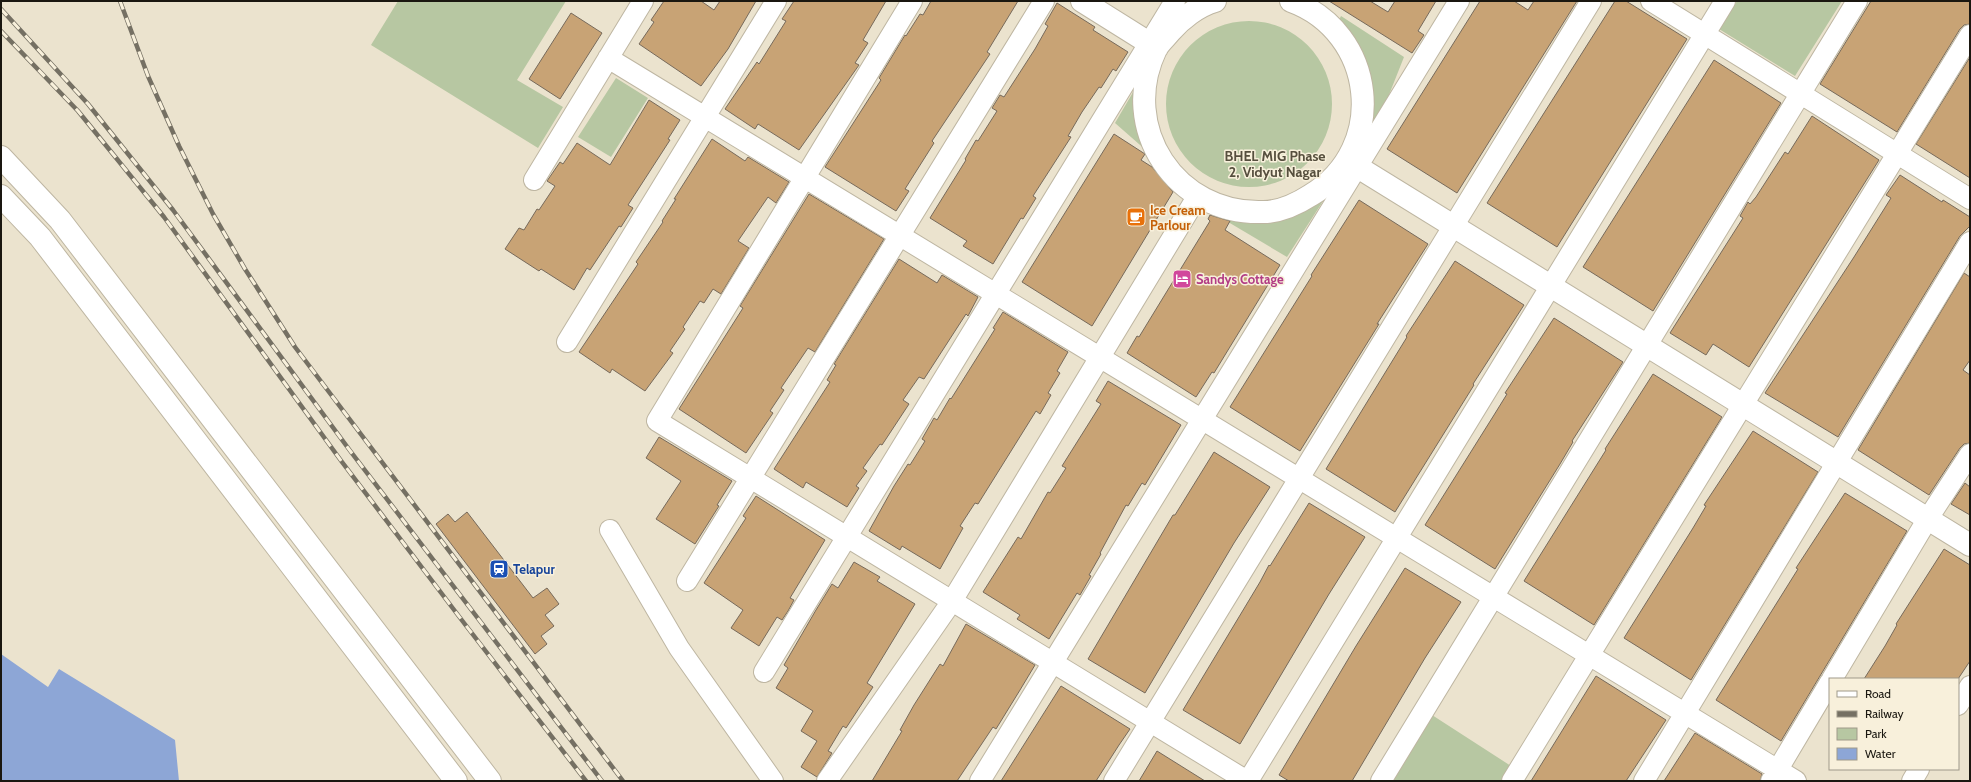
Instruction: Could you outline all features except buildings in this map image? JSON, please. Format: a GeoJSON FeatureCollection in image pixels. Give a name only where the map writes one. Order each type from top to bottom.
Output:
{"type":"FeatureCollection","features":[{"type":"Feature","properties":{"kind":"street"},"geometry":{"type":"LineString","coordinates":[[534,180],[643,1]]}},
{"type":"Feature","properties":{"kind":"street"},"geometry":{"type":"LineString","coordinates":[[567,342],[776,1]]}},
{"type":"Feature","properties":{"kind":"street"},"geometry":{"type":"LineString","coordinates":[[912,1],[657,421],[1247,781],[1725,1]]}},
{"type":"Feature","properties":{"kind":"street"},"geometry":{"type":"LineString","coordinates":[[687,581],[1044,1]]}},
{"type":"Feature","properties":{"kind":"street"},"geometry":{"type":"LineString","coordinates":[[1082,1],[1153,46]]}},
{"type":"Feature","properties":{"kind":"street"},"geometry":{"type":"LineString","coordinates":[[764,672],[996,293],[1153,46],[1176,1]]}},
{"type":"Feature","properties":{"kind":"street"},"geometry":{"type":"LineString","coordinates":[[1215,1],[1208,3],[1180,21],[1153,46],[1146,79],[1144,113],[1153,146],[1171,175],[1197,197],[1229,210],[1264,212],[1297,204],[1326,186],[1353,164],[1361,128],[1364,93],[1355,59],[1335,29],[1304,3]]}},
{"type":"Feature","properties":{"kind":"street"},"geometry":{"type":"LineString","coordinates":[[980,781],[1202,419],[1353,164],[1458,1]]}},
{"type":"Feature","properties":{"kind":"street"},"geometry":{"type":"LineString","coordinates":[[1114,781],[1591,1]]}},
{"type":"Feature","properties":{"kind":"street"},"geometry":{"type":"LineString","coordinates":[[1651,1],[1970,199]]}},
{"type":"Feature","properties":{"kind":"street"},"geometry":{"type":"LineString","coordinates":[[1381,781],[1857,1]]}},
{"type":"Feature","properties":{"kind":"street"},"geometry":{"type":"LineString","coordinates":[[1512,781],[1970,35]]}},
{"type":"Feature","properties":{"kind":"street"},"geometry":{"type":"LineString","coordinates":[[608,58],[1686,712],[1774,776],[1796,781]]}},
{"type":"Feature","properties":{"kind":"street"},"geometry":{"type":"LineString","coordinates":[[1,157],[60,220],[490,781]]}},
{"type":"Feature","properties":{"kind":"street"},"geometry":{"type":"LineString","coordinates":[[1353,164],[1970,545]]}},
{"type":"Feature","properties":{"kind":"street"},"geometry":{"type":"LineString","coordinates":[[1,196],[40,237],[456,781]]}},
{"type":"Feature","properties":{"kind":"street"},"geometry":{"type":"LineString","coordinates":[[827,781],[952,601],[1197,197]]}},
{"type":"Feature","properties":{"kind":"street"},"geometry":{"type":"LineString","coordinates":[[1644,781],[1970,242]]}},
{"type":"Feature","properties":{"kind":"street"},"geometry":{"type":"LineString","coordinates":[[1833,678],[1928,520],[1970,454]]}},
{"type":"Feature","properties":{"kind":"street"},"geometry":{"type":"LineString","coordinates":[[610,530],[679,648],[773,781]]}},
{"type":"Feature","properties":{"kind":"street"},"geometry":{"type":"LineString","coordinates":[[1774,776],[1829,684]]}},
{"type":"Feature","properties":{"kind":"street"},"geometry":{"type":"LineString","coordinates":[[1959,704],[1970,686]]}},
{"type":"Feature","properties":{"kind":"street"},"geometry":{"type":"LineString","coordinates":[[1912,781],[1918,770]]}},
{"type":"Feature","properties":{"kind":"green space"},"geometry":{"type":"Polygon","coordinates":[[[398,1],[566,1],[517,80],[563,107],[538,148],[371,45],[398,1]]]}},
{"type":"Feature","properties":{"kind":"green space"},"geometry":{"type":"Polygon","coordinates":[[[1737,1],[1842,1],[1795,76],[1719,29],[1737,1]]]}},
{"type":"Feature","properties":{"kind":"green space"},"geometry":{"type":"Polygon","coordinates":[[[1341,16],[1404,57],[1375,130],[1371,130],[1339,20],[1341,16]]]}},
{"type":"Feature","properties":{"kind":"green space"},"geometry":{"type":"Polygon","coordinates":[[[1241,21],[1257,21],[1273,24],[1288,30],[1302,39],[1314,51],[1323,65],[1329,80],[1332,104],[1331,120],[1323,143],[1314,157],[1302,169],[1288,178],[1273,184],[1257,187],[1241,187],[1225,184],[1210,178],[1196,169],[1184,157],[1175,143],[1169,128],[1166,112],[1166,96],[1169,80],[1175,65],[1184,51],[1196,39],[1210,30],[1225,24],[1241,21]]]}},
{"type":"Feature","properties":{"kind":"green space"},"geometry":{"type":"Polygon","coordinates":[[[616,78],[648,98],[611,157],[578,137],[616,78]]]}},
{"type":"Feature","properties":{"kind":"green space"},"geometry":{"type":"Polygon","coordinates":[[[1139,82],[1148,152],[1115,123],[1139,82]]]}},
{"type":"Feature","properties":{"kind":"green space"},"geometry":{"type":"Polygon","coordinates":[[[1325,198],[1287,257],[1218,216],[1246,220],[1325,198]]]}},
{"type":"Feature","properties":{"kind":"green space"},"geometry":{"type":"Polygon","coordinates":[[[1432,715],[1511,766],[1501,781],[1392,781],[1432,715]]]}},
{"type":"Feature","properties":{"kind":"water"},"geometry":{"type":"Polygon","coordinates":[[[1,654],[48,687],[59,669],[175,740],[179,781],[1,781],[1,654]]]}},
{"type":"Feature","properties":{"kind":"railway"},"geometry":{"type":"LineString","coordinates":[[120,1],[148,76],[179,146],[213,214],[245,269],[295,347],[623,781]]}},
{"type":"Feature","properties":{"kind":"railway"},"geometry":{"type":"LineString","coordinates":[[1,9],[88,104],[173,210],[351,452],[602,781]]}},
{"type":"Feature","properties":{"kind":"railway"},"geometry":{"type":"LineString","coordinates":[[1,31],[78,111],[164,217],[342,462],[586,781]]}},
{"type":"Feature","properties":{"kind":"place","name":"Ice Cream Parlour"},"geometry":{"type":"Point","coordinates":[1136,217]}},
{"type":"Feature","properties":{"kind":"place","name":"Sandys Cottage"},"geometry":{"type":"Point","coordinates":[1182,279]}},
{"type":"Feature","properties":{"kind":"place","name":"Telapur"},"geometry":{"type":"Point","coordinates":[499,569]}},
{"type":"Feature","properties":{"kind":"district","name":"BHEL MIG Phase 2, Vidyut Nagar"},"geometry":{"type":"Point","coordinates":[1275,164]}}]}
